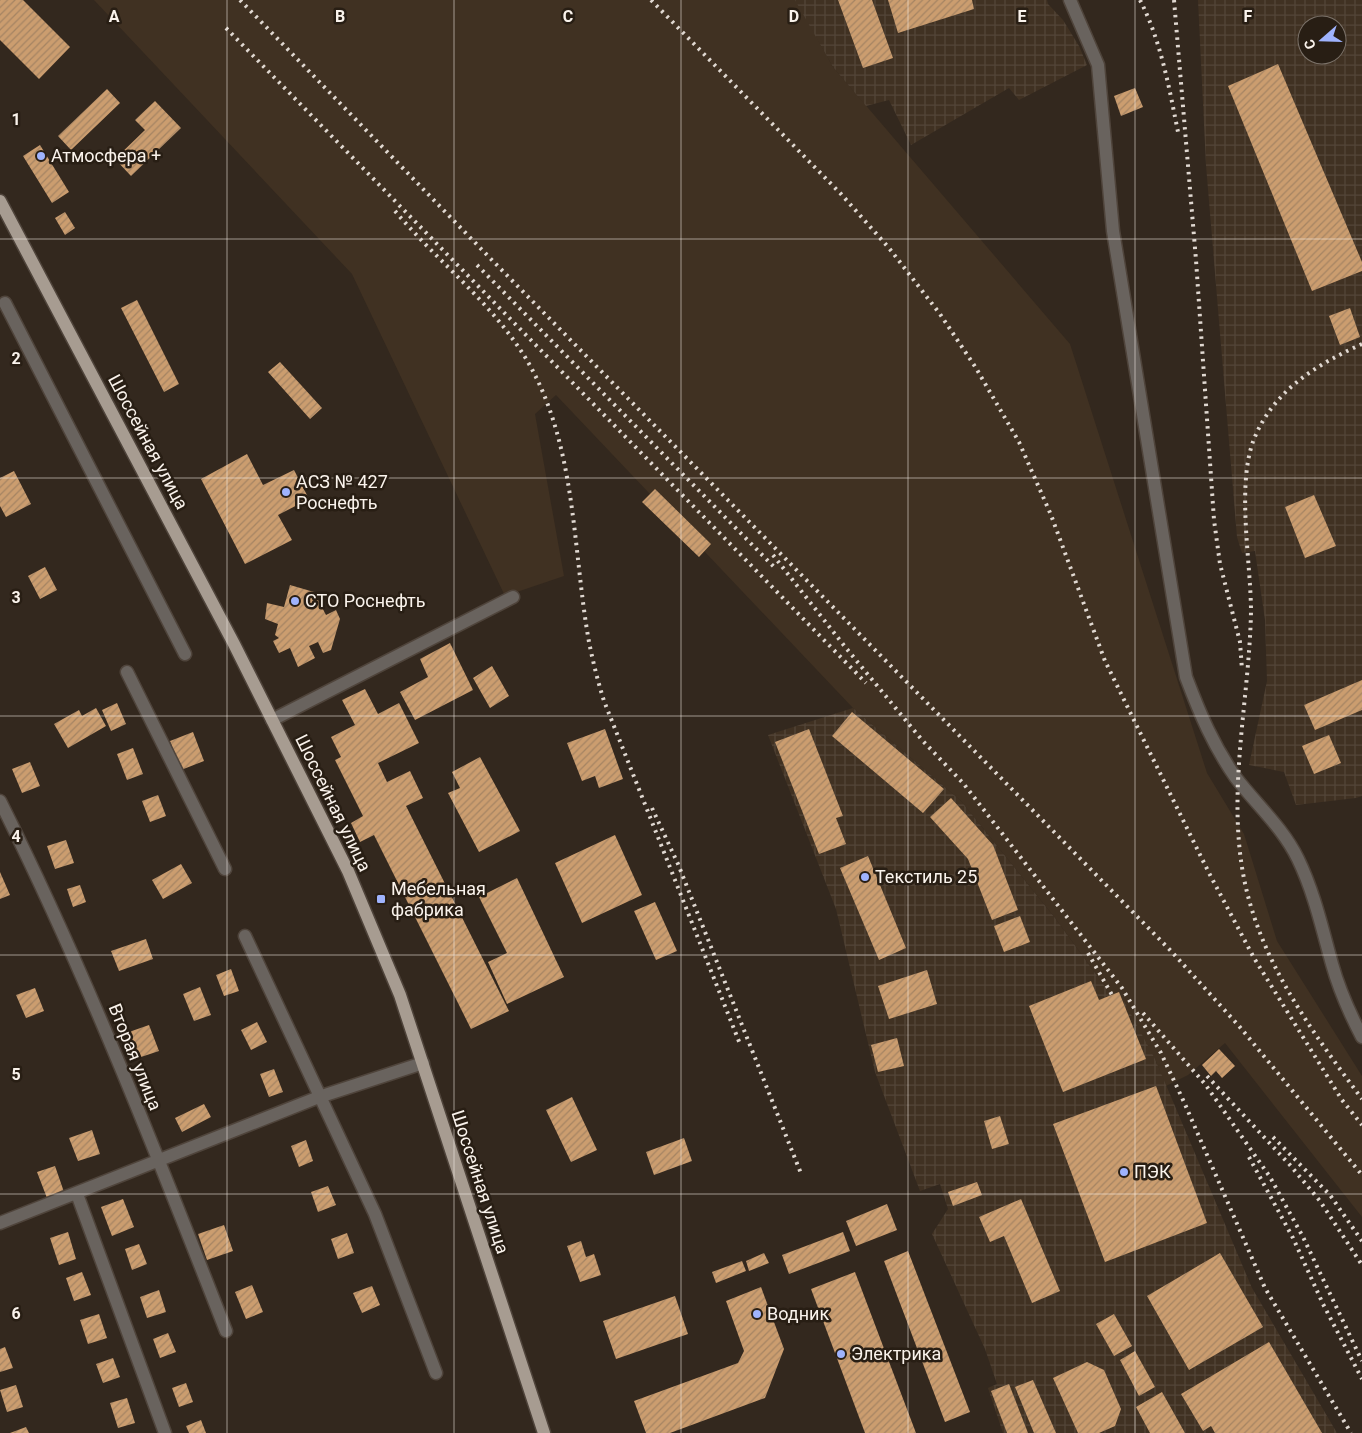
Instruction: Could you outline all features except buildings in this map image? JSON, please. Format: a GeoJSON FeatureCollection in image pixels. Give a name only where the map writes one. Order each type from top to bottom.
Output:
{"type":"FeatureCollection","features":[{"type":"Feature","properties":{"kind":"main road","name":"Шоссейная улица"},"geometry":{"type":"LineString","coordinates":[[0,201],[272,720],[351,879],[400,995],[544,1433]]}},
{"type":"Feature","properties":{"kind":"street"},"geometry":{"type":"LineString","coordinates":[[1070,0],[1098,65],[1113,231],[1186,677],[1204,726],[1220,754],[1238,780],[1274,823],[1297,858],[1310,887],[1332,966],[1351,1016],[1362,1037]]}},
{"type":"Feature","properties":{"kind":"street"},"geometry":{"type":"LineString","coordinates":[[5,303],[184,654]]}},
{"type":"Feature","properties":{"kind":"street"},"geometry":{"type":"LineString","coordinates":[[272,720],[513,597]]}},
{"type":"Feature","properties":{"kind":"street"},"geometry":{"type":"LineString","coordinates":[[127,672],[225,869]]}},
{"type":"Feature","properties":{"kind":"street","name":"Вторая улица"},"geometry":{"type":"LineString","coordinates":[[0,801],[40,880],[93,998],[226,1331]]}},
{"type":"Feature","properties":{"kind":"street"},"geometry":{"type":"LineString","coordinates":[[244,936],[296,1042],[319,1096],[375,1214],[436,1373]]}},
{"type":"Feature","properties":{"kind":"street"},"geometry":{"type":"LineString","coordinates":[[0,1223],[319,1096],[423,1063]]}},
{"type":"Feature","properties":{"kind":"street"},"geometry":{"type":"LineString","coordinates":[[76,1194],[165,1433]]}},
{"type":"Feature","properties":{"kind":"shaded area"},"geometry":{"type":"Polygon","coordinates":[[[94,0],[796,0],[833,67],[1070,344],[1207,773],[1244,834],[1277,941],[1362,1076],[1362,1217],[1225,1043],[1188,1075],[1166,1086],[1155,1059],[1111,995],[1055,918],[961,801],[853,708],[556,395],[535,414],[564,576],[505,596],[352,274],[94,0]]]}},
{"type":"Feature","properties":{"kind":"shaded area"},"geometry":{"type":"Polygon","coordinates":[[[795,0],[1047,0],[1048,4],[1063,20],[1079,46],[1087,65],[1019,100],[1009,88],[911,145],[889,100],[866,106],[833,67],[795,0]]]}},
{"type":"Feature","properties":{"kind":"shaded area"},"geometry":{"type":"Polygon","coordinates":[[[1198,0],[1362,0],[1362,796],[1296,805],[1284,772],[1249,765],[1267,681],[1265,620],[1255,551],[1242,553],[1237,537],[1206,165],[1198,0]]]}},
{"type":"Feature","properties":{"kind":"shaded area"},"geometry":{"type":"Polygon","coordinates":[[[853,708],[961,801],[1055,918],[1111,995],[1119,992],[1155,1059],[1252,1288],[1337,1433],[1003,1433],[988,1388],[997,1384],[985,1349],[932,1234],[948,1209],[940,1184],[920,1191],[875,1072],[836,909],[768,735],[853,708]]]}},
{"type":"Feature","properties":{"kind":"railway"},"geometry":{"type":"LineString","coordinates":[[240,0],[488,256],[1171,951],[1239,1026],[1362,1175]]}},
{"type":"Feature","properties":{"kind":"railway"},"geometry":{"type":"LineString","coordinates":[[651,0],[841,194],[889,248],[940,314],[976,368],[1019,442],[1051,515],[1105,661],[1209,873],[1254,958],[1342,1100],[1362,1125]]}},
{"type":"Feature","properties":{"kind":"railway"},"geometry":{"type":"LineString","coordinates":[[1140,0],[1159,48],[1178,132]]}},
{"type":"Feature","properties":{"kind":"railway"},"geometry":{"type":"LineString","coordinates":[[1174,0],[1196,260],[1214,520],[1220,564],[1240,642],[1242,670]]}},
{"type":"Feature","properties":{"kind":"railway"},"geometry":{"type":"LineString","coordinates":[[226,28],[866,683]]}},
{"type":"Feature","properties":{"kind":"railway"},"geometry":{"type":"LineString","coordinates":[[395,211],[496,318],[525,357],[542,390],[555,424],[564,460],[589,642],[604,701],[740,1044]]}},
{"type":"Feature","properties":{"kind":"railway"},"geometry":{"type":"LineString","coordinates":[[477,265],[776,569]]}},
{"type":"Feature","properties":{"kind":"railway"},"geometry":{"type":"LineString","coordinates":[[1362,344],[1313,370],[1298,381],[1273,406],[1262,422],[1254,439],[1246,478],[1245,501],[1251,612],[1239,761],[1238,799],[1238,836],[1243,873],[1252,910],[1261,936],[1299,1009],[1362,1099]]}},
{"type":"Feature","properties":{"kind":"railway"},"geometry":{"type":"LineString","coordinates":[[773,555],[922,740],[963,783],[1122,988],[1161,1053],[1265,1288],[1351,1433]]}},
{"type":"Feature","properties":{"kind":"railway"},"geometry":{"type":"LineString","coordinates":[[652,808],[678,864],[802,1176]]}},
{"type":"Feature","properties":{"kind":"railway"},"geometry":{"type":"LineString","coordinates":[[1088,953],[1112,995]]}},
{"type":"Feature","properties":{"kind":"railway"},"geometry":{"type":"LineString","coordinates":[[1143,1013],[1205,1084],[1270,1177],[1303,1237],[1362,1361]]}},
{"type":"Feature","properties":{"kind":"railway"},"geometry":{"type":"LineString","coordinates":[[1207,1076],[1290,1165],[1320,1201],[1362,1265]]}},
{"type":"Feature","properties":{"kind":"railway"},"geometry":{"type":"LineString","coordinates":[[1273,1137],[1330,1195],[1362,1241]]}},
{"type":"Feature","properties":{"kind":"railway"},"geometry":{"type":"LineString","coordinates":[[1249,1157],[1293,1238],[1323,1304],[1362,1379]]}},
{"type":"Feature","properties":{"kind":"place","name":"Атмосфера +"},"geometry":{"type":"Point","coordinates":[41,156]}},
{"type":"Feature","properties":{"kind":"place","name":"АСЗ № 427 Роснефть"},"geometry":{"type":"Point","coordinates":[286,492]}},
{"type":"Feature","properties":{"kind":"place","name":"СТО Роснефть"},"geometry":{"type":"Point","coordinates":[295,601]}},
{"type":"Feature","properties":{"kind":"place","name":"Текстиль 25"},"geometry":{"type":"Point","coordinates":[865,877]}},
{"type":"Feature","properties":{"kind":"place","name":"Мебельная фабрика"},"geometry":{"type":"Point","coordinates":[381,899]}},
{"type":"Feature","properties":{"kind":"place","name":"ПЭК"},"geometry":{"type":"Point","coordinates":[1124,1172]}},
{"type":"Feature","properties":{"kind":"place","name":"Водник"},"geometry":{"type":"Point","coordinates":[757,1314]}},
{"type":"Feature","properties":{"kind":"place","name":"Электрика"},"geometry":{"type":"Point","coordinates":[841,1354]}}]}
